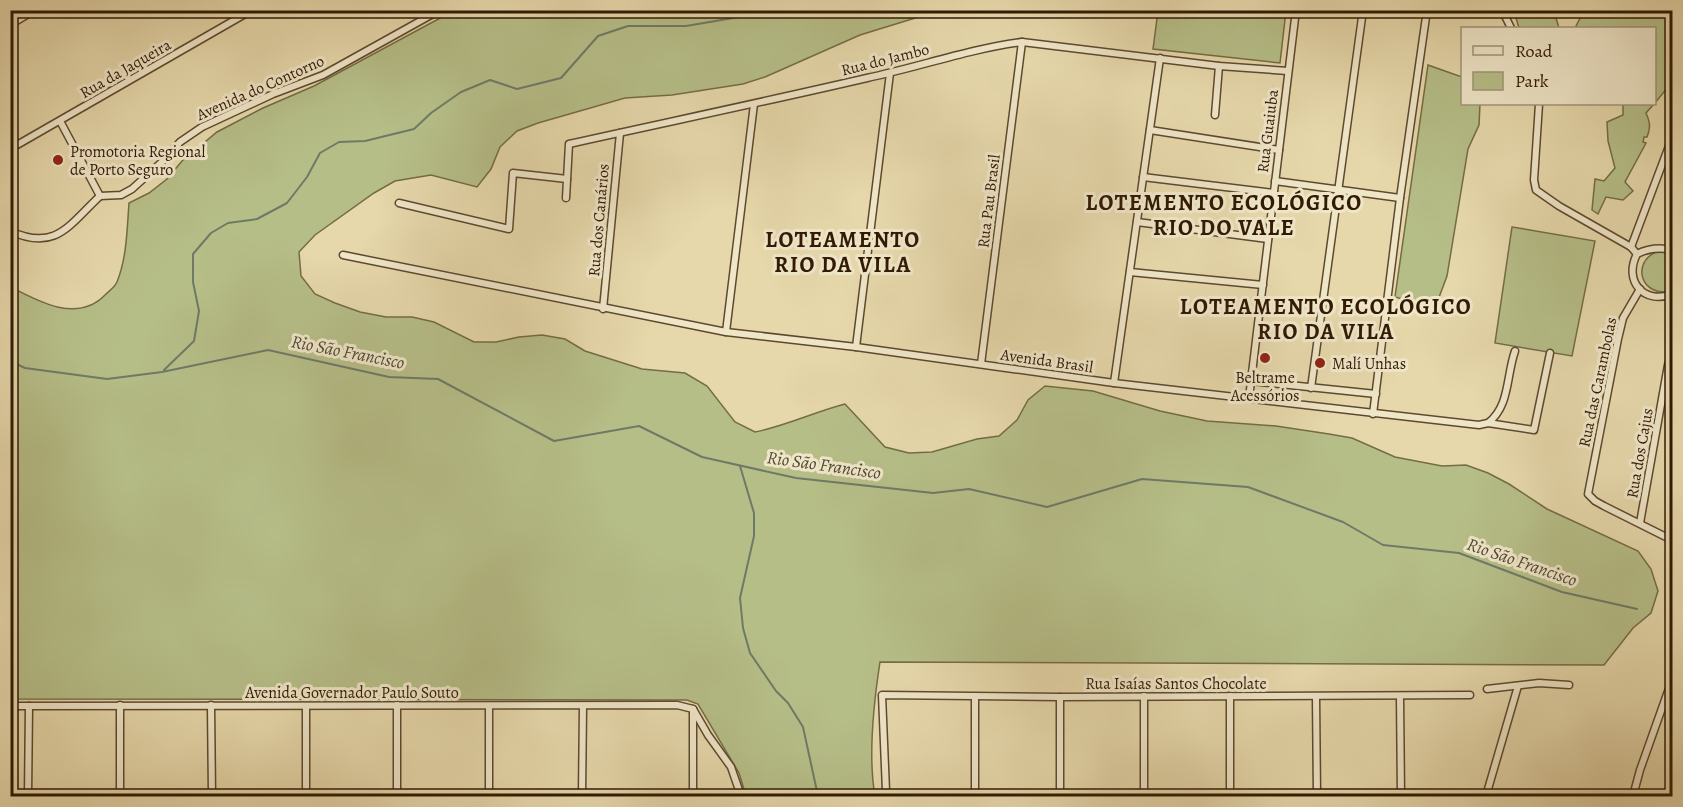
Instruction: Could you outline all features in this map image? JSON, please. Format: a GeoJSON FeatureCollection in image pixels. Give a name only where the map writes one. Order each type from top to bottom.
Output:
{"type":"FeatureCollection","features":[{"type":"Feature","properties":{"kind":"street"},"geometry":{"type":"LineString","coordinates":[[10,25],[35,10]]}},
{"type":"Feature","properties":{"kind":"street","name":"Rua da Jaqueira"},"geometry":{"type":"LineString","coordinates":[[10,149],[252,10]]}},
{"type":"Feature","properties":{"kind":"street","name":"Avenida do Contorno"},"geometry":{"type":"LineString","coordinates":[[100,196],[121,195],[132,189],[180,142],[202,127],[273,94],[323,75],[440,10]]}},
{"type":"Feature","properties":{"kind":"street","name":"Rua Guaiuba"},"geometry":{"type":"LineString","coordinates":[[1249,399],[1296,10]]}},
{"type":"Feature","properties":{"kind":"street"},"geometry":{"type":"LineString","coordinates":[[1311,388],[1363,10]]}},
{"type":"Feature","properties":{"kind":"street"},"geometry":{"type":"LineString","coordinates":[[1373,414],[1400,198],[1427,10]]}},
{"type":"Feature","properties":{"kind":"street"},"geometry":{"type":"LineString","coordinates":[[1502,10],[1510,27]]}},
{"type":"Feature","properties":{"kind":"street","name":"Rua do Jambo"},"geometry":{"type":"LineString","coordinates":[[567,179],[569,144],[890,73],[979,49],[1022,42],[1219,66],[1288,71]]}},
{"type":"Feature","properties":{"kind":"street","name":"Rua Pau Brasil"},"geometry":{"type":"LineString","coordinates":[[981,364],[1022,42]]}},
{"type":"Feature","properties":{"kind":"street"},"geometry":{"type":"LineString","coordinates":[[1114,382],[1160,58]]}},
{"type":"Feature","properties":{"kind":"street"},"geometry":{"type":"LineString","coordinates":[[1215,115],[1219,66]]}},
{"type":"Feature","properties":{"kind":"street"},"geometry":{"type":"LineString","coordinates":[[856,347],[890,73]]}},
{"type":"Feature","properties":{"kind":"street"},"geometry":{"type":"LineString","coordinates":[[726,332],[754,104]]}},
{"type":"Feature","properties":{"kind":"street"},"geometry":{"type":"LineString","coordinates":[[1539,105],[1533,180],[1536,190],[1559,206],[1632,247],[1636,254],[1631,271],[1633,280],[1640,290],[1646,294],[1658,296],[1672,294]]}},
{"type":"Feature","properties":{"kind":"street"},"geometry":{"type":"LineString","coordinates":[[10,231],[33,240],[53,237],[100,196],[60,121]]}},
{"type":"Feature","properties":{"kind":"street"},"geometry":{"type":"LineString","coordinates":[[1150,130],[1279,150]]}},
{"type":"Feature","properties":{"kind":"street","name":"Rua dos Canários"},"geometry":{"type":"LineString","coordinates":[[603,309],[620,133]]}},
{"type":"Feature","properties":{"kind":"street"},"geometry":{"type":"LineString","coordinates":[[1632,247],[1669,155],[1672,138]]}},
{"type":"Feature","properties":{"kind":"street"},"geometry":{"type":"LineString","coordinates":[[399,202],[509,229],[513,173],[567,179],[566,198]]}},
{"type":"Feature","properties":{"kind":"street"},"geometry":{"type":"LineString","coordinates":[[1143,177],[1274,193]]}},
{"type":"Feature","properties":{"kind":"street"},"geometry":{"type":"LineString","coordinates":[[1275,181],[1400,198]]}},
{"type":"Feature","properties":{"kind":"street"},"geometry":{"type":"LineString","coordinates":[[1137,222],[1268,239]]}},
{"type":"Feature","properties":{"kind":"street"},"geometry":{"type":"LineString","coordinates":[[1636,254],[1647,249],[1672,250]]}},
{"type":"Feature","properties":{"kind":"street","name":"Avenida Brasil"},"geometry":{"type":"LineString","coordinates":[[343,255],[726,332],[1249,399],[1479,425],[1488,423],[1534,430],[1550,353]]}},
{"type":"Feature","properties":{"kind":"street"},"geometry":{"type":"LineString","coordinates":[[1130,272],[1263,285]]}},
{"type":"Feature","properties":{"kind":"street","name":"Rua das Carambolas"},"geometry":{"type":"LineString","coordinates":[[1640,290],[1623,318],[1588,494],[1595,501],[1640,523]]}},
{"type":"Feature","properties":{"kind":"street"},"geometry":{"type":"LineString","coordinates":[[1488,423],[1497,417],[1504,403],[1509,367],[1515,351]]}},
{"type":"Feature","properties":{"kind":"street","name":"Rua dos Cajus"},"geometry":{"type":"LineString","coordinates":[[1640,523],[1668,365],[1672,354]]}},
{"type":"Feature","properties":{"kind":"street"},"geometry":{"type":"LineString","coordinates":[[1251,381],[1376,394]]}},
{"type":"Feature","properties":{"kind":"street"},"geometry":{"type":"LineString","coordinates":[[1640,523],[1672,540]]}},
{"type":"Feature","properties":{"kind":"street"},"geometry":{"type":"LineString","coordinates":[[1633,796],[1672,680]]}},
{"type":"Feature","properties":{"kind":"street"},"geometry":{"type":"LineString","coordinates":[[1487,689],[1539,683],[1569,686]]}},
{"type":"Feature","properties":{"kind":"street"},"geometry":{"type":"LineString","coordinates":[[1486,796],[1518,687]]}},
{"type":"Feature","properties":{"kind":"street","name":"Rua Isaías Santos Chocolate"},"geometry":{"type":"LineString","coordinates":[[886,791],[882,695],[1400,697],[1470,695]]}},
{"type":"Feature","properties":{"kind":"street"},"geometry":{"type":"LineString","coordinates":[[1144,696],[1144,796]]}},
{"type":"Feature","properties":{"kind":"street"},"geometry":{"type":"LineString","coordinates":[[1230,696],[1230,796]]}},
{"type":"Feature","properties":{"kind":"street"},"geometry":{"type":"LineString","coordinates":[[975,697],[975,796]]}},
{"type":"Feature","properties":{"kind":"street"},"geometry":{"type":"LineString","coordinates":[[1060,697],[1060,796]]}},
{"type":"Feature","properties":{"kind":"street"},"geometry":{"type":"LineString","coordinates":[[1316,697],[1317,796]]}},
{"type":"Feature","properties":{"kind":"street"},"geometry":{"type":"LineString","coordinates":[[1400,697],[1401,796]]}},
{"type":"Feature","properties":{"kind":"street"},"geometry":{"type":"LineString","coordinates":[[120,705],[120,796]]}},
{"type":"Feature","properties":{"kind":"street"},"geometry":{"type":"LineString","coordinates":[[211,705],[212,796]]}},
{"type":"Feature","properties":{"kind":"street"},"geometry":{"type":"LineString","coordinates":[[397,705],[397,796]]}},
{"type":"Feature","properties":{"kind":"street","name":"Avenida Governador Paulo Souto"},"geometry":{"type":"LineString","coordinates":[[10,706],[677,705],[693,709]]}},
{"type":"Feature","properties":{"kind":"street"},"geometry":{"type":"LineString","coordinates":[[28,796],[29,706]]}},
{"type":"Feature","properties":{"kind":"street"},"geometry":{"type":"LineString","coordinates":[[582,796],[583,706]]}},
{"type":"Feature","properties":{"kind":"street"},"geometry":{"type":"LineString","coordinates":[[306,707],[306,796]]}},
{"type":"Feature","properties":{"kind":"street"},"geometry":{"type":"LineString","coordinates":[[489,707],[489,796]]}},
{"type":"Feature","properties":{"kind":"street"},"geometry":{"type":"LineString","coordinates":[[693,709],[693,796]]}},
{"type":"Feature","properties":{"kind":"street"},"geometry":{"type":"LineString","coordinates":[[693,709],[731,767],[741,796]]}},
{"type":"Feature","properties":{"kind":"green space"},"geometry":{"type":"Polygon","coordinates":[[[455,10],[938,11],[860,35],[765,77],[743,84],[672,95],[625,98],[517,131],[500,147],[491,169],[477,187],[431,175],[395,181],[374,193],[315,235],[299,252],[301,276],[315,294],[360,312],[386,317],[412,317],[434,322],[474,342],[496,342],[542,335],[565,339],[585,351],[642,369],[685,373],[707,386],[735,422],[755,432],[845,404],[885,447],[909,453],[932,452],[977,439],[999,436],[1017,420],[1028,400],[1045,386],[1093,391],[1160,411],[1207,421],[1276,426],[1352,438],[1395,457],[1442,466],[1466,465],[1509,484],[1547,509],[1638,551],[1651,569],[1658,591],[1651,613],[1633,628],[1604,665],[880,662],[872,747],[875,796],[746,796],[739,773],[698,704],[687,700],[11,699],[11,664],[14,664],[10,642],[11,287],[34,299],[58,307],[83,308],[94,303],[117,282],[123,263],[129,203],[149,193],[167,179],[182,161],[217,132],[263,108],[314,86],[455,10]]]}},
{"type":"Feature","properties":{"kind":"green space"},"geometry":{"type":"Polygon","coordinates":[[[1158,11],[1286,11],[1280,63],[1153,49],[1158,11]]]}},
{"type":"Feature","properties":{"kind":"green space"},"geometry":{"type":"Polygon","coordinates":[[[1516,11],[1554,11],[1559,27],[1519,27],[1516,11]]]}},
{"type":"Feature","properties":{"kind":"green space"},"geometry":{"type":"Polygon","coordinates":[[[1584,11],[1672,11],[1672,82],[1656,102],[1656,27],[1576,26],[1584,11]]]}},
{"type":"Feature","properties":{"kind":"green space"},"geometry":{"type":"Polygon","coordinates":[[[1428,65],[1461,77],[1461,105],[1480,105],[1479,125],[1468,149],[1447,276],[1435,308],[1395,297],[1428,65]]]}},
{"type":"Feature","properties":{"kind":"green space"},"geometry":{"type":"Polygon","coordinates":[[[1623,105],[1653,105],[1646,113],[1649,130],[1643,142],[1646,143],[1625,182],[1633,191],[1623,200],[1606,197],[1598,214],[1592,210],[1595,179],[1604,181],[1615,168],[1608,141],[1607,122],[1623,115],[1623,105]]]}},
{"type":"Feature","properties":{"kind":"green space"},"geometry":{"type":"Polygon","coordinates":[[[1512,227],[1595,241],[1572,356],[1495,343],[1512,227]]]}},
{"type":"Feature","properties":{"kind":"green space"},"geometry":{"type":"Polygon","coordinates":[[[1658,251],[1672,253],[1671,291],[1661,292],[1652,289],[1643,278],[1644,263],[1649,256],[1658,251]]]}},
{"type":"Feature","properties":{"kind":"waterway"},"geometry":{"type":"LineString","coordinates":[[164,370],[194,341],[199,311],[193,282],[193,254],[211,233],[228,223],[257,219],[287,203],[307,177],[320,153],[339,142],[365,141],[414,129],[431,113],[461,92],[490,80],[517,89],[561,78],[598,36],[628,26],[686,26],[745,16],[762,10]]}},
{"type":"Feature","properties":{"kind":"waterway","name":"Rio São Francisco"},"geometry":{"type":"LineString","coordinates":[[10,361],[25,368],[107,379],[162,372],[268,350],[389,377],[438,379],[554,441],[639,426],[702,457],[796,478],[933,493],[969,489],[1047,507],[1142,479],[1248,487],[1343,522],[1383,545],[1459,553],[1562,592],[1637,609]]}},
{"type":"Feature","properties":{"kind":"waterway"},"geometry":{"type":"LineString","coordinates":[[740,466],[754,513],[754,536],[740,598],[743,628],[750,653],[803,727],[818,796]]}},
{"type":"Feature","properties":{"kind":"place","name":"Promotoria Regional de Porto Seguro"},"geometry":{"type":"Point","coordinates":[58,160]}},
{"type":"Feature","properties":{"kind":"place","name":"Beltrame Acessórios"},"geometry":{"type":"Point","coordinates":[1265,358]}},
{"type":"Feature","properties":{"kind":"place","name":"Malí Unhas"},"geometry":{"type":"Point","coordinates":[1320,363]}},
{"type":"Feature","properties":{"kind":"district","name":"LOTEMENTO ECOLÓGICO RIO DO VALE"},"geometry":{"type":"Point","coordinates":[1224,214]}},
{"type":"Feature","properties":{"kind":"district","name":"LOTEAMENTO RIO DA VILA"},"geometry":{"type":"Point","coordinates":[843,252]}},
{"type":"Feature","properties":{"kind":"district","name":"LOTEAMENTO ECOLÓGICO RIO DA VILA"},"geometry":{"type":"Point","coordinates":[1326,318]}}]}
